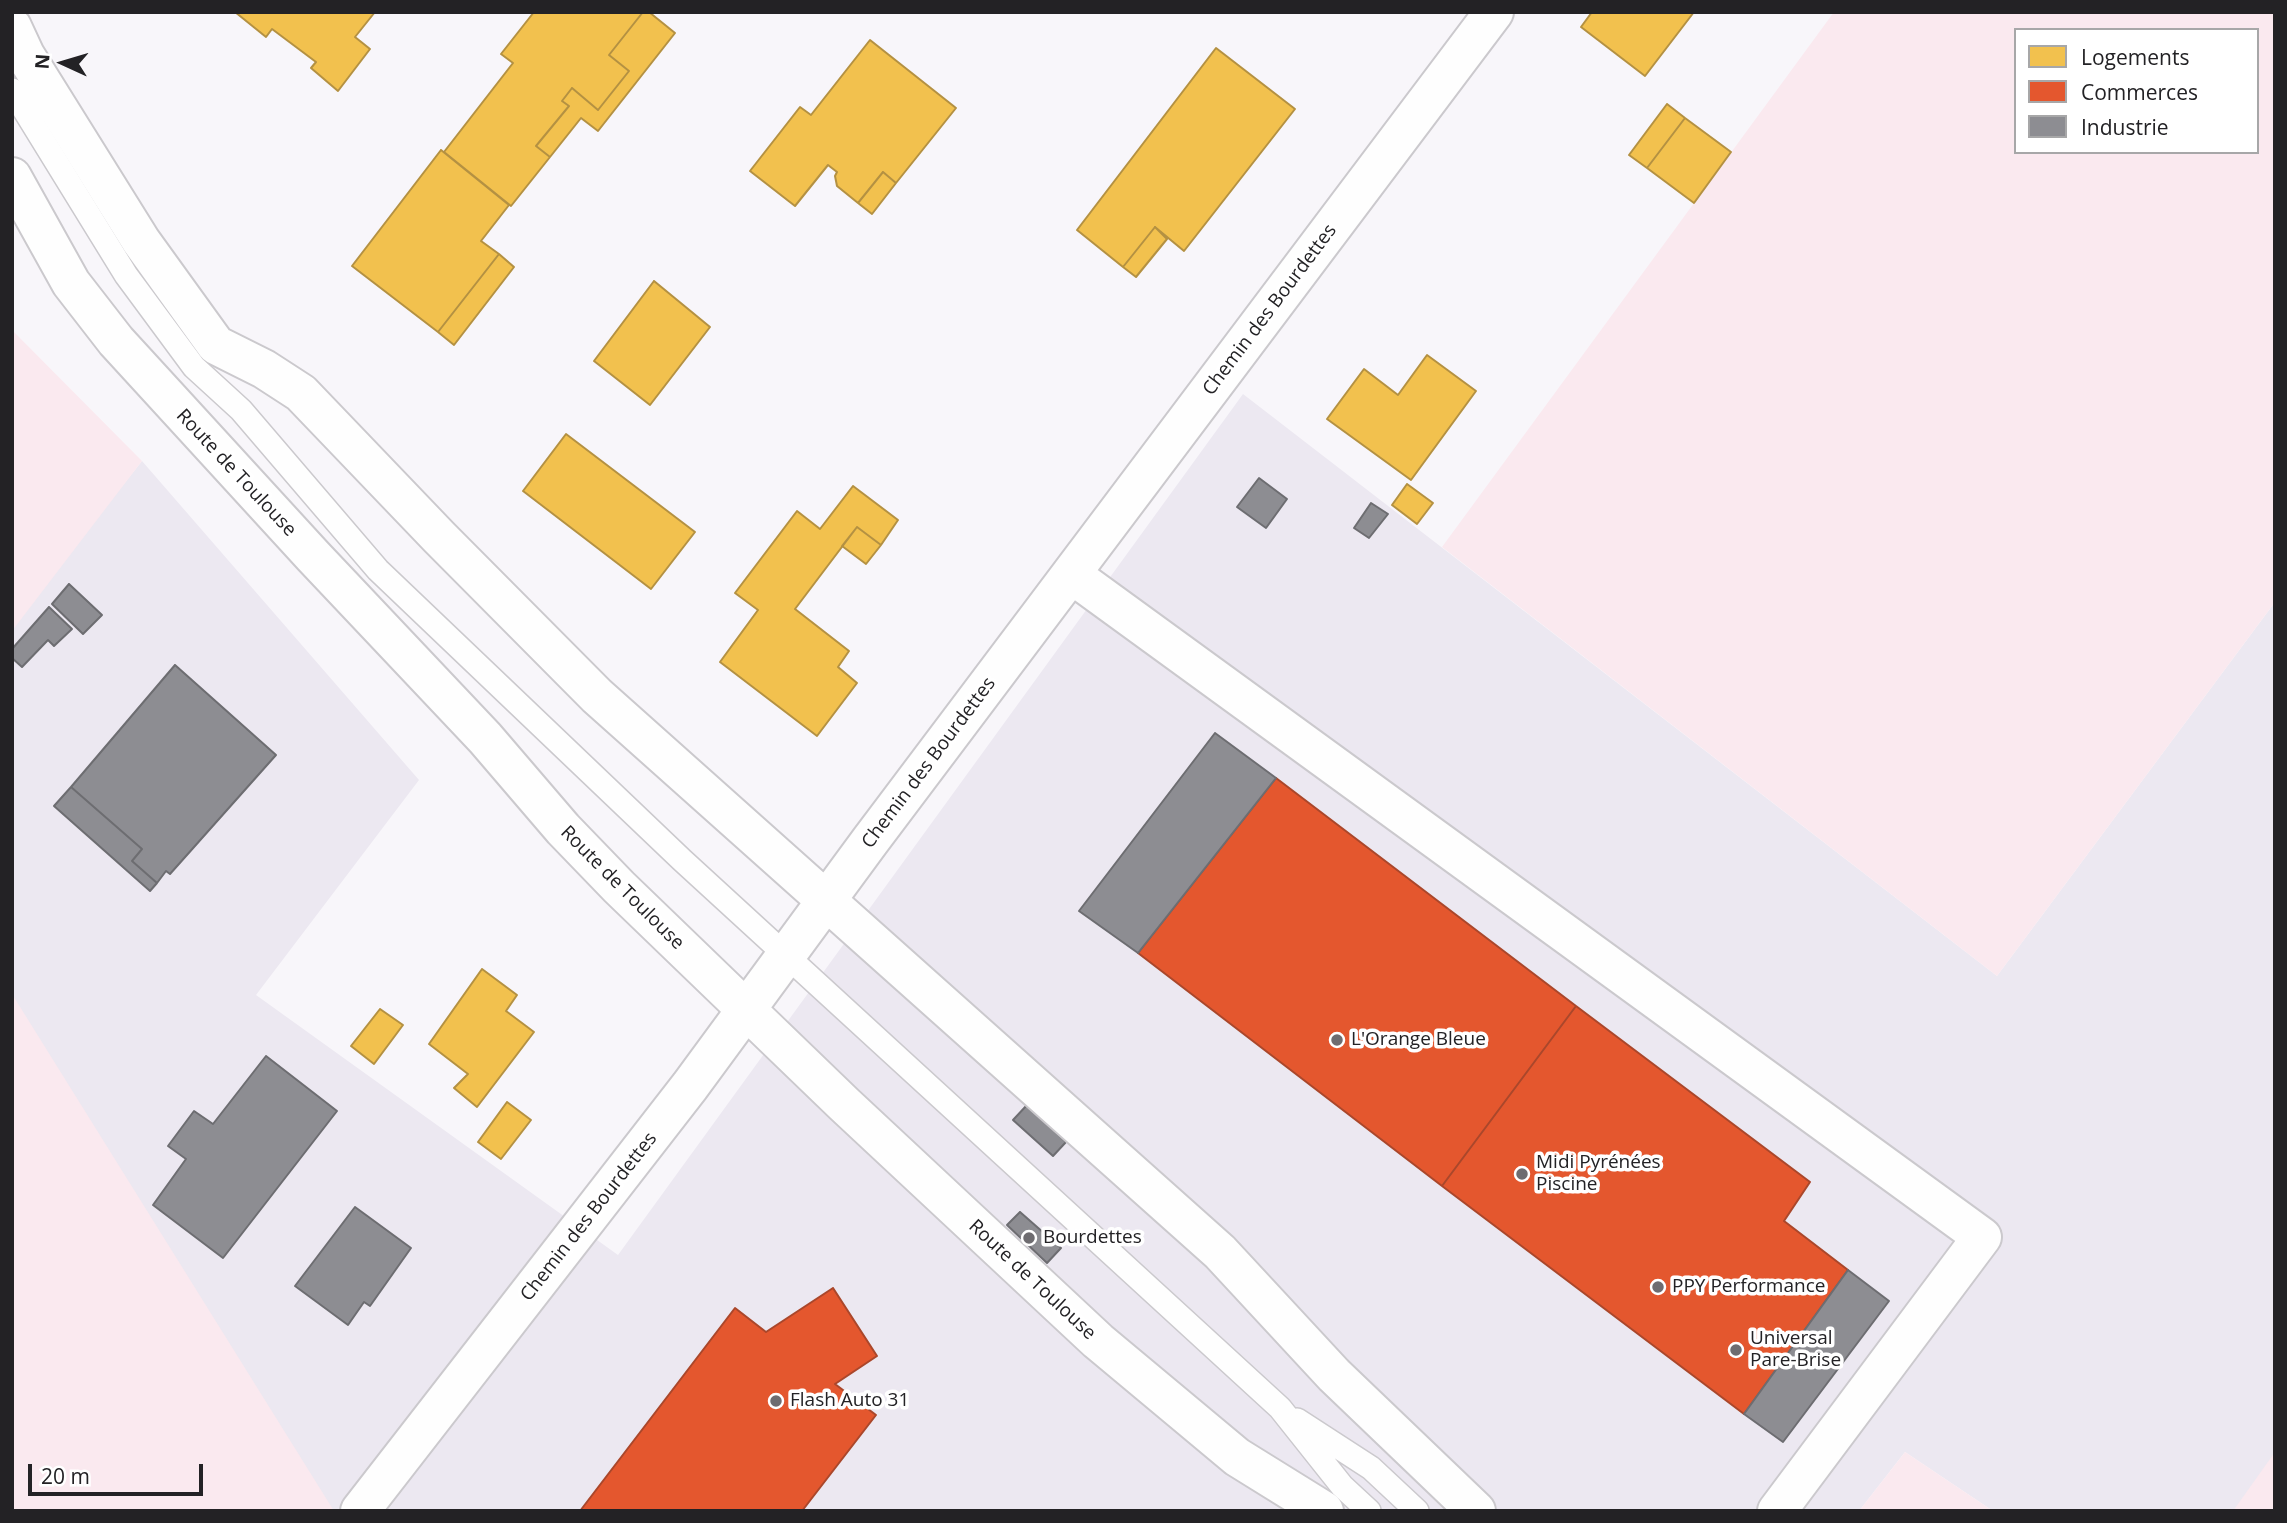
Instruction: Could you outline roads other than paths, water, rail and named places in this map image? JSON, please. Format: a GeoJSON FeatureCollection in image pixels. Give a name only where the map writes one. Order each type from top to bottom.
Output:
{"type":"FeatureCollection","features":[{"type":"Feature","properties":{"kind":"main road","name":"Chemin des Bourdettes"},"geometry":{"type":"LineString","coordinates":[[360,1511],[676,1104],[1494,12]]}},
{"type":"Feature","properties":{"kind":"main road"},"geometry":{"type":"LineString","coordinates":[[12,27],[25,55],[141,241],[216,345],[264,369],[301,393],[597,696],[1220,1252],[1334,1375],[1476,1511]]}},
{"type":"Feature","properties":{"kind":"main road","name":"Route de Toulouse"},"geometry":{"type":"LineString","coordinates":[[12,177],[71,283],[117,341],[313,556],[485,738],[563,830],[844,1104],[1098,1341],[1237,1457],[1324,1511]]}},
{"type":"Feature","properties":{"kind":"main road"},"geometry":{"type":"LineString","coordinates":[[1071,574],[1982,1237],[1777,1511]]}},
{"type":"Feature","properties":{"kind":"lane"},"geometry":{"type":"LineString","coordinates":[[12,90],[126,275],[194,367],[241,410],[378,570],[682,860],[1280,1408],[1342,1486],[1369,1511]]}},
{"type":"Feature","properties":{"kind":"lane"},"geometry":{"type":"LineString","coordinates":[[216,345],[237,379],[241,410]]}},
{"type":"Feature","properties":{"kind":"lane"},"geometry":{"type":"LineString","coordinates":[[1280,1408],[1371,1468],[1417,1511]]}},
{"type":"Feature","properties":{"kind":"place","name":"L'Orange Bleue"},"geometry":{"type":"Point","coordinates":[1337,1040]}},
{"type":"Feature","properties":{"kind":"place","name":"Midi Pyrénées Piscine"},"geometry":{"type":"Point","coordinates":[1522,1174]}},
{"type":"Feature","properties":{"kind":"place","name":"Bourdettes"},"geometry":{"type":"Point","coordinates":[1029,1238]}},
{"type":"Feature","properties":{"kind":"place","name":"PPY Performance"},"geometry":{"type":"Point","coordinates":[1658,1287]}},
{"type":"Feature","properties":{"kind":"place","name":"Universal Pare-Brise"},"geometry":{"type":"Point","coordinates":[1736,1350]}},
{"type":"Feature","properties":{"kind":"place","name":"Flash Auto 31"},"geometry":{"type":"Point","coordinates":[776,1401]}}]}
